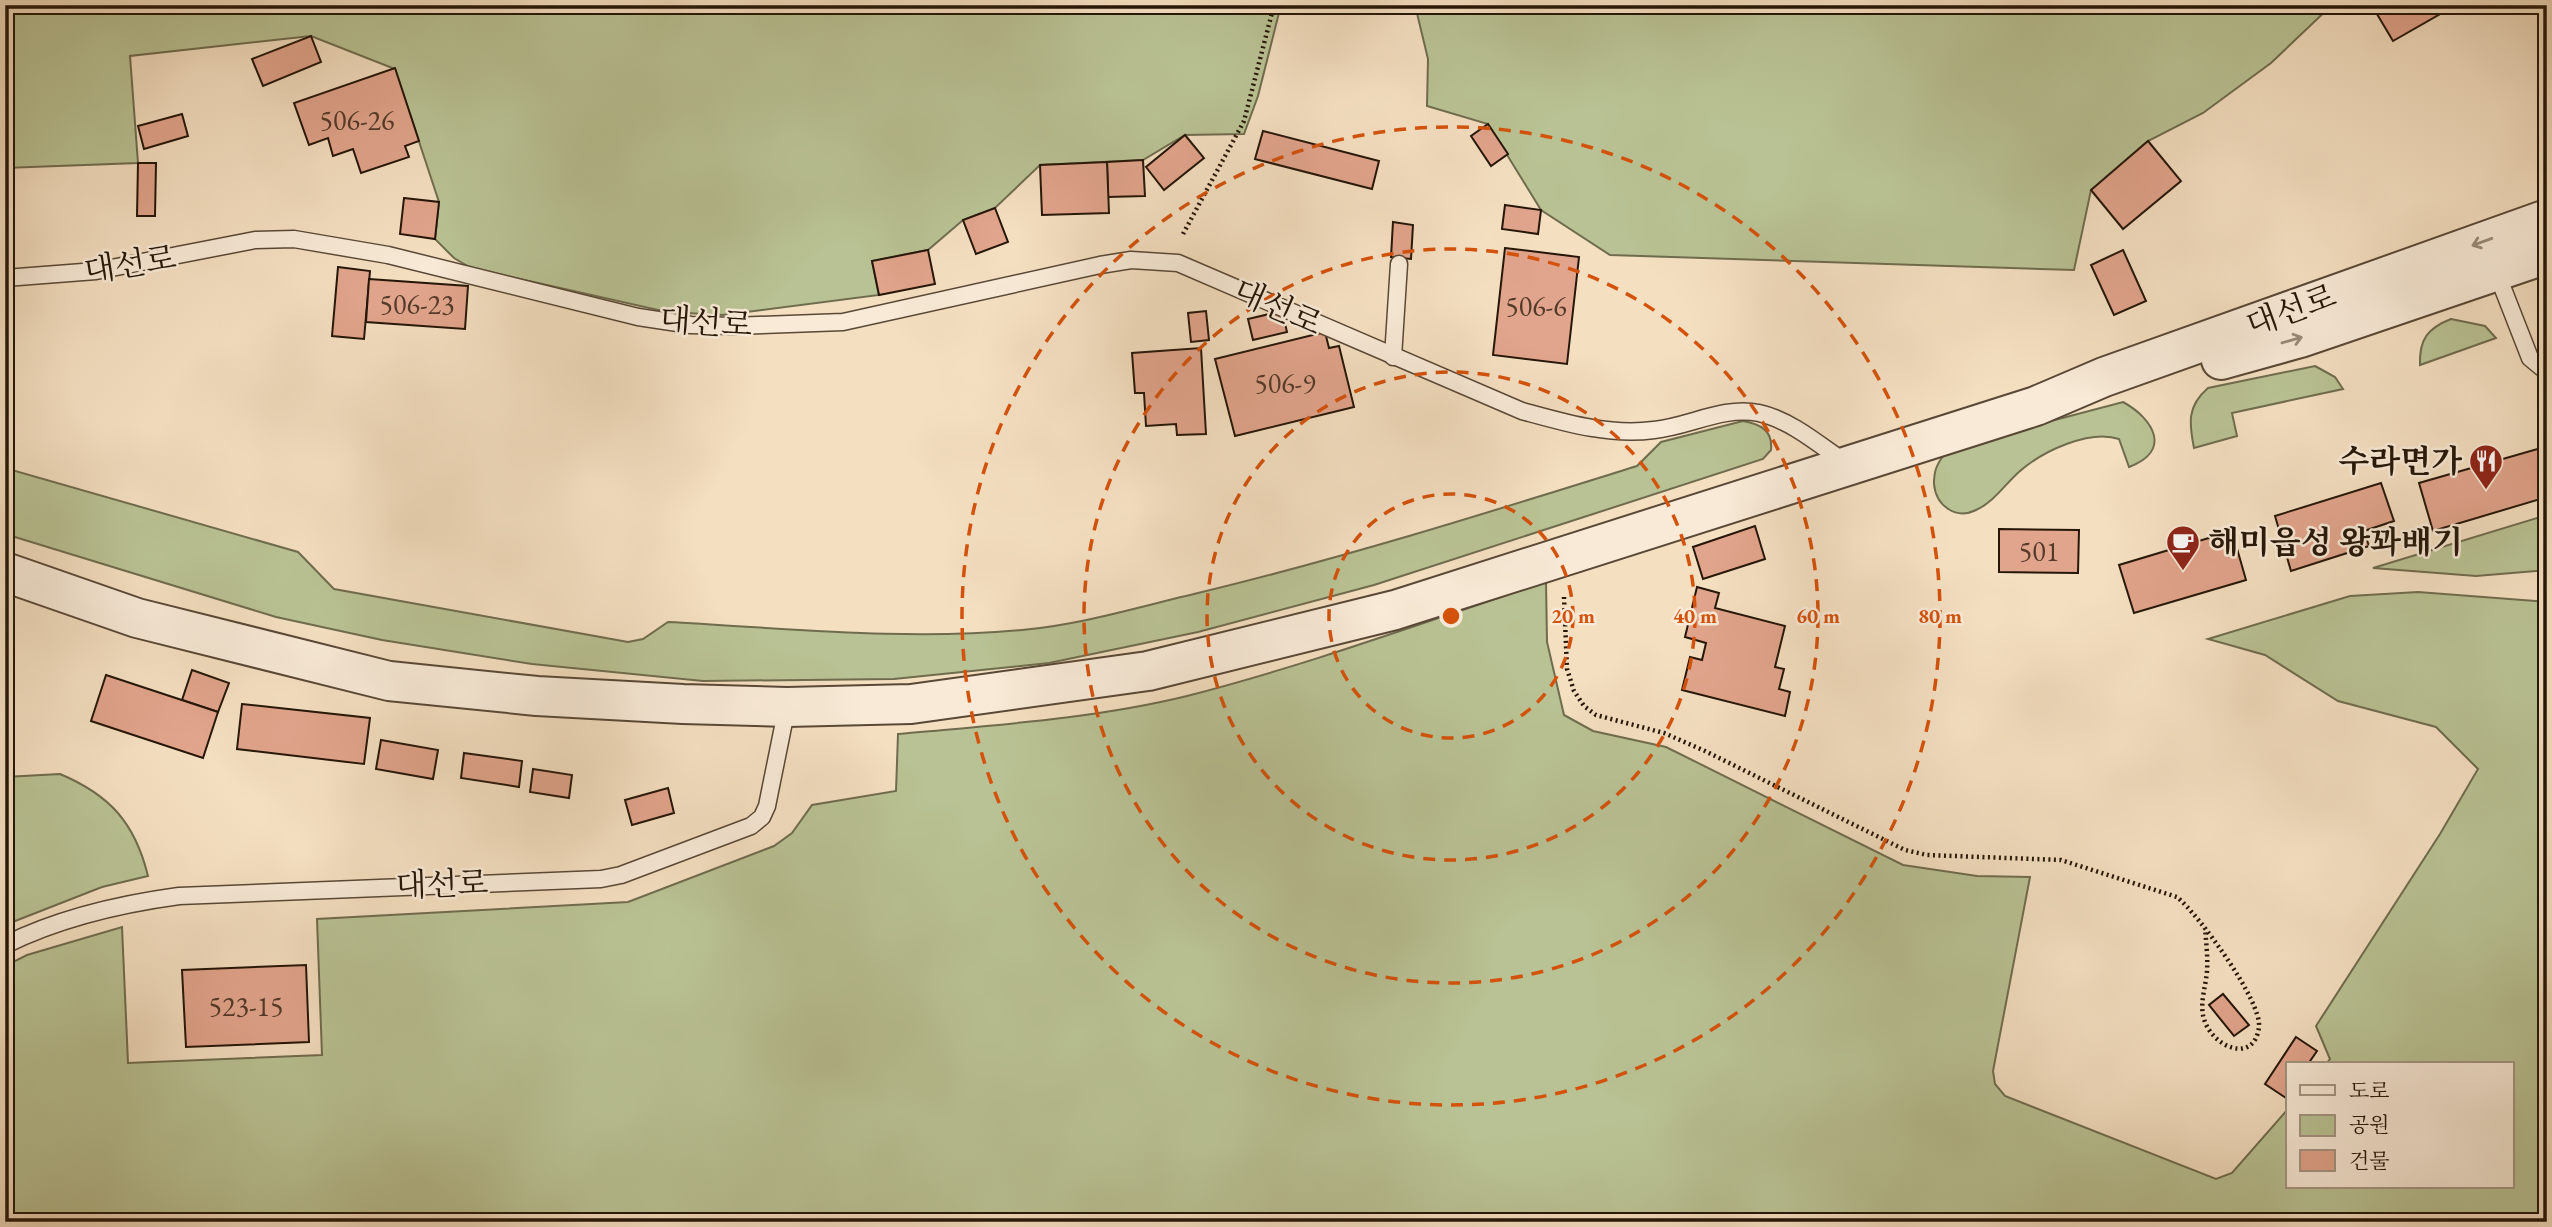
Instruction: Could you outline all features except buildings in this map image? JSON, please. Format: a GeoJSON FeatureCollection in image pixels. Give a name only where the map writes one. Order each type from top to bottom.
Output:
{"type":"FeatureCollection","features":[{"type":"Feature","properties":{"kind":"street","name":"대선로"},"geometry":{"type":"LineString","coordinates":[[5,572],[138,618],[389,681],[537,695],[787,708],[911,704],[1148,671],[1381,614],[1564,558],[2036,405],[2104,377],[2547,219]]}},
{"type":"Feature","properties":{"kind":"street","name":"대선로"},"geometry":{"type":"LineString","coordinates":[[2036,405],[2107,391],[2300,338],[2547,254]]}},
{"type":"Feature","properties":{"kind":"lane","name":"대선로"},"geometry":{"type":"LineString","coordinates":[[5,278],[96,271],[255,240],[294,239],[388,255],[638,317],[691,325],[786,326],[883,316],[1100,265],[1131,260],[1166,262],[1189,268],[1522,411],[1577,426],[1635,432],[1657,430],[1741,410],[1763,414],[1790,426],[1850,465]]}},
{"type":"Feature","properties":{"kind":"lane"},"geometry":{"type":"LineString","coordinates":[[1393,357],[1399,264]]}},
{"type":"Feature","properties":{"kind":"lane"},"geometry":{"type":"LineString","coordinates":[[2496,271],[2530,358],[2547,372]]}},
{"type":"Feature","properties":{"kind":"lane","name":"대선로"},"geometry":{"type":"LineString","coordinates":[[5,945],[105,910],[179,896],[601,879],[621,875],[751,827],[762,817],[768,806],[787,708]]}},
{"type":"Feature","properties":{"kind":"path"},"geometry":{"type":"LineString","coordinates":[[1166,262],[1200,205],[1244,121],[1274,5]]}},
{"type":"Feature","properties":{"kind":"path"},"geometry":{"type":"LineString","coordinates":[[1564,558],[1567,668],[1574,691],[1584,706],[1596,715],[1664,733],[1905,850],[1927,855],[2062,860],[2177,897],[2206,928],[2257,1013],[2259,1027],[2254,1039],[2245,1047],[2231,1049],[2221,1045],[2203,1018],[2206,928]]}},
{"type":"Feature","properties":{"kind":"green space"},"geometry":{"type":"Polygon","coordinates":[[[5,5],[1281,5],[1258,96],[1244,134],[1185,135],[1143,160],[1040,165],[995,208],[963,220],[928,250],[872,261],[879,295],[723,315],[667,312],[471,268],[454,258],[435,239],[439,202],[395,69],[311,36],[130,56],[138,163],[5,168],[5,5]]]}},
{"type":"Feature","properties":{"kind":"green space"},"geometry":{"type":"Polygon","coordinates":[[[1415,5],[2332,5],[2271,63],[2203,113],[2148,141],[2091,190],[2074,270],[1610,255],[1541,210],[1488,124],[1427,106],[1428,59],[1415,5]]]}},
{"type":"Feature","properties":{"kind":"green space"},"geometry":{"type":"Polygon","coordinates":[[[2451,319],[2485,326],[2496,338],[2420,365],[2421,348],[2426,336],[2436,326],[2451,319]]]}},
{"type":"Feature","properties":{"kind":"green space"},"geometry":{"type":"Polygon","coordinates":[[[2315,366],[2335,377],[2343,389],[2232,413],[2237,436],[2194,448],[2191,415],[2196,401],[2208,388],[2315,366]]]}},
{"type":"Feature","properties":{"kind":"green space"},"geometry":{"type":"Polygon","coordinates":[[[2123,402],[2143,417],[2154,435],[2151,452],[2129,467],[2119,439],[2081,439],[2054,449],[2030,463],[1988,502],[1969,513],[1954,512],[1939,499],[1934,476],[1944,455],[2051,421],[2123,402]]]}},
{"type":"Feature","properties":{"kind":"green space"},"geometry":{"type":"Polygon","coordinates":[[[1743,421],[1760,426],[1768,433],[1771,450],[1763,459],[1374,585],[1198,632],[1049,663],[894,679],[703,681],[532,664],[382,640],[276,617],[5,534],[5,468],[298,552],[334,589],[628,642],[643,639],[668,622],[889,634],[978,633],[1044,628],[1087,620],[1361,550],[1637,466],[1661,442],[1743,421]]]}},
{"type":"Feature","properties":{"kind":"green space"},"geometry":{"type":"Polygon","coordinates":[[[2547,515],[2547,570],[2476,576],[2373,568],[2547,515]]]}},
{"type":"Feature","properties":{"kind":"green space"},"geometry":{"type":"Polygon","coordinates":[[[1546,582],[1547,642],[1564,715],[1593,731],[1666,747],[1903,865],[1977,876],[2030,877],[1993,1071],[1995,1084],[2005,1096],[2216,1179],[2232,1173],[2286,1111],[2286,1188],[2514,1188],[2514,1062],[2328,1062],[2330,1059],[2316,1026],[2440,834],[2478,769],[2436,727],[2338,701],[2265,655],[2208,639],[2350,596],[2418,592],[2547,602],[2547,738],[2539,750],[2547,755],[2547,1222],[5,1222],[5,966],[27,955],[122,927],[128,1063],[322,1055],[317,919],[628,902],[774,846],[792,833],[812,805],[896,791],[898,734],[1080,716],[1152,704],[1322,657],[1546,582]]]}},
{"type":"Feature","properties":{"kind":"green space"},"geometry":{"type":"Polygon","coordinates":[[[60,774],[93,791],[118,813],[136,841],[148,876],[102,887],[5,925],[5,777],[60,774]]]}},
{"type":"Feature","properties":{"kind":"place","name":"수라면가"},"geometry":{"type":"Point","coordinates":[2486,491]}},
{"type":"Feature","properties":{"kind":"place","name":"해미읍성 왕꽈배기"},"geometry":{"type":"Point","coordinates":[2183,572]}}]}
